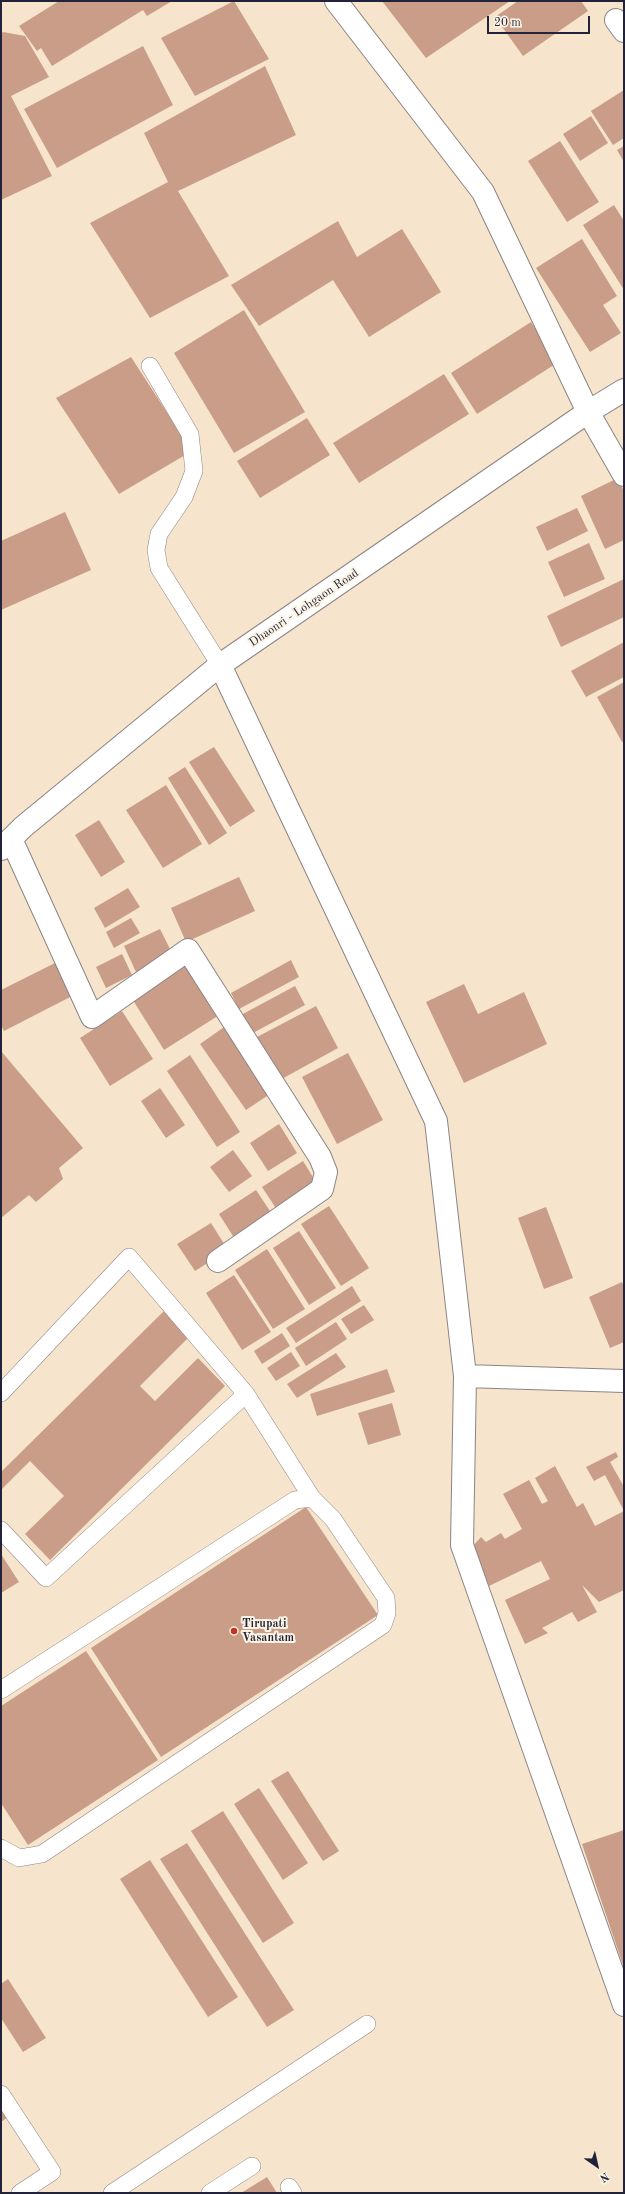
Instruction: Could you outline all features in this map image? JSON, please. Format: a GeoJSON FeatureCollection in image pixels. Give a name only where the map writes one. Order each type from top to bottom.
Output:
{"type":"FeatureCollection","features":[{"type":"Feature","properties":{"kind":"street"},"geometry":{"type":"LineString","coordinates":[[336,1],[483,192],[588,412],[624,475]]}},
{"type":"Feature","properties":{"kind":"street","name":"Dhaonri - Lohgaon Road"},"geometry":{"type":"LineString","coordinates":[[6,844],[220,665],[588,412],[624,390]]}},
{"type":"Feature","properties":{"kind":"street"},"geometry":{"type":"LineString","coordinates":[[220,665],[436,1121],[465,1376],[462,1545],[624,2005]]}},
{"type":"Feature","properties":{"kind":"street"},"geometry":{"type":"LineString","coordinates":[[6,844],[92,1017],[188,950],[320,1157],[326,1172],[322,1189],[218,1260]]}},
{"type":"Feature","properties":{"kind":"street"},"geometry":{"type":"LineString","coordinates":[[465,1376],[624,1381]]}},
{"type":"Feature","properties":{"kind":"lane"},"geometry":{"type":"LineString","coordinates":[[150,366],[190,434],[194,471],[184,497],[159,534],[156,550],[159,568],[220,665]]}},
{"type":"Feature","properties":{"kind":"lane"},"geometry":{"type":"LineString","coordinates":[[1,1393],[129,1257],[246,1394],[312,1498],[333,1519],[386,1598],[387,1613],[383,1624],[42,1854],[19,1858],[1,1848]]}},
{"type":"Feature","properties":{"kind":"lane"},"geometry":{"type":"LineString","coordinates":[[1,1530],[46,1578],[246,1394]]}},
{"type":"Feature","properties":{"kind":"lane"},"geometry":{"type":"LineString","coordinates":[[1,1690],[295,1500],[312,1498]]}},
{"type":"Feature","properties":{"kind":"lane"},"geometry":{"type":"LineString","coordinates":[[112,2193],[367,2024]]}},
{"type":"Feature","properties":{"kind":"lane"},"geometry":{"type":"LineString","coordinates":[[1,2094],[52,2172],[20,2193]]}},
{"type":"Feature","properties":{"kind":"lane"},"geometry":{"type":"LineString","coordinates":[[210,2193],[252,2166]]}},
{"type":"Feature","properties":{"kind":"building"},"geometry":{"type":"Polygon","coordinates":[[[59,1],[172,1],[147,16],[143,10],[52,66],[41,48],[37,51],[19,26],[59,1]]]}},
{"type":"Feature","properties":{"kind":"building"},"geometry":{"type":"Polygon","coordinates":[[[234,1],[269,59],[195,96],[161,38],[234,1]]]}},
{"type":"Feature","properties":{"kind":"building"},"geometry":{"type":"Polygon","coordinates":[[[382,1],[510,1],[426,58],[382,1]]]}},
{"type":"Feature","properties":{"kind":"building"},"geometry":{"type":"Polygon","coordinates":[[[518,1],[581,1],[588,11],[523,56],[495,17],[518,1]]]}},
{"type":"Feature","properties":{"kind":"building"},"geometry":{"type":"Polygon","coordinates":[[[3,32],[25,36],[49,77],[11,96],[52,176],[1,200],[1,34],[3,32]]]}},
{"type":"Feature","properties":{"kind":"building"},"geometry":{"type":"Polygon","coordinates":[[[143,46],[173,105],[57,168],[24,109],[143,46]]]}},
{"type":"Feature","properties":{"kind":"building"},"geometry":{"type":"Polygon","coordinates":[[[265,66],[296,135],[178,191],[229,276],[150,318],[90,223],[168,182],[144,133],[265,66]]]}},
{"type":"Feature","properties":{"kind":"building"},"geometry":{"type":"Polygon","coordinates":[[[624,90],[624,138],[613,145],[591,111],[624,90]]]}},
{"type":"Feature","properties":{"kind":"building"},"geometry":{"type":"Polygon","coordinates":[[[591,116],[608,143],[580,161],[563,134],[591,116]]]}},
{"type":"Feature","properties":{"kind":"building"},"geometry":{"type":"Polygon","coordinates":[[[560,141],[599,202],[567,222],[528,161],[560,141]]]}},
{"type":"Feature","properties":{"kind":"building"},"geometry":{"type":"Polygon","coordinates":[[[624,146],[624,162],[617,150],[624,146]]]}},
{"type":"Feature","properties":{"kind":"building"},"geometry":{"type":"Polygon","coordinates":[[[614,205],[624,221],[624,290],[583,225],[614,205]]]}},
{"type":"Feature","properties":{"kind":"building"},"geometry":{"type":"Polygon","coordinates":[[[338,221],[357,257],[402,229],[441,292],[369,337],[333,280],[259,326],[231,285],[338,221]]]}},
{"type":"Feature","properties":{"kind":"building"},"geometry":{"type":"Polygon","coordinates":[[[582,239],[617,296],[603,305],[621,333],[590,352],[536,268],[582,239]]]}},
{"type":"Feature","properties":{"kind":"building"},"geometry":{"type":"Polygon","coordinates":[[[244,310],[305,412],[234,453],[174,353],[244,310]]]}},
{"type":"Feature","properties":{"kind":"building"},"geometry":{"type":"Polygon","coordinates":[[[531,322],[557,363],[477,414],[451,373],[531,322]]]}},
{"type":"Feature","properties":{"kind":"building"},"geometry":{"type":"Polygon","coordinates":[[[131,357],[192,451],[119,494],[56,398],[131,357]]]}},
{"type":"Feature","properties":{"kind":"building"},"geometry":{"type":"Polygon","coordinates":[[[444,374],[469,414],[359,483],[333,443],[444,374]]]}},
{"type":"Feature","properties":{"kind":"building"},"geometry":{"type":"Polygon","coordinates":[[[307,418],[330,455],[260,498],[237,461],[307,418]]]}},
{"type":"Feature","properties":{"kind":"building"},"geometry":{"type":"Polygon","coordinates":[[[618,478],[624,492],[624,540],[605,549],[581,496],[618,478]]]}},
{"type":"Feature","properties":{"kind":"building"},"geometry":{"type":"Polygon","coordinates":[[[577,508],[588,531],[547,551],[536,527],[577,508]]]}},
{"type":"Feature","properties":{"kind":"building"},"geometry":{"type":"Polygon","coordinates":[[[65,512],[91,570],[1,610],[1,541],[65,512]]]}},
{"type":"Feature","properties":{"kind":"building"},"geometry":{"type":"Polygon","coordinates":[[[589,543],[605,579],[564,597],[548,562],[589,543]]]}},
{"type":"Feature","properties":{"kind":"building"},"geometry":{"type":"Polygon","coordinates":[[[624,579],[624,617],[561,647],[547,616],[624,579]]]}},
{"type":"Feature","properties":{"kind":"building"},"geometry":{"type":"Polygon","coordinates":[[[624,642],[624,677],[586,697],[571,671],[624,642]]]}},
{"type":"Feature","properties":{"kind":"building"},"geometry":{"type":"Polygon","coordinates":[[[624,682],[624,741],[622,742],[597,697],[624,682]]]}},
{"type":"Feature","properties":{"kind":"building"},"geometry":{"type":"Polygon","coordinates":[[[214,747],[255,811],[230,827],[189,762],[214,747]]]}},
{"type":"Feature","properties":{"kind":"building"},"geometry":{"type":"Polygon","coordinates":[[[185,767],[227,833],[209,845],[168,778],[185,767]]]}},
{"type":"Feature","properties":{"kind":"building"},"geometry":{"type":"Polygon","coordinates":[[[166,785],[202,844],[163,868],[126,810],[166,785]]]}},
{"type":"Feature","properties":{"kind":"building"},"geometry":{"type":"Polygon","coordinates":[[[99,820],[125,862],[101,877],[75,835],[99,820]]]}},
{"type":"Feature","properties":{"kind":"building"},"geometry":{"type":"Polygon","coordinates":[[[239,877],[255,911],[186,942],[171,908],[239,877]]]}},
{"type":"Feature","properties":{"kind":"building"},"geometry":{"type":"Polygon","coordinates":[[[128,888],[140,907],[105,928],[94,908],[128,888]]]}},
{"type":"Feature","properties":{"kind":"building"},"geometry":{"type":"Polygon","coordinates":[[[131,918],[140,933],[114,948],[106,932],[131,918]]]}},
{"type":"Feature","properties":{"kind":"building"},"geometry":{"type":"Polygon","coordinates":[[[160,929],[173,955],[136,972],[124,946],[160,929]]]}},
{"type":"Feature","properties":{"kind":"building"},"geometry":{"type":"Polygon","coordinates":[[[122,954],[132,975],[106,988],[96,967],[122,954]]]}},
{"type":"Feature","properties":{"kind":"building"},"geometry":{"type":"Polygon","coordinates":[[[191,959],[224,1012],[164,1050],[131,997],[191,959]]]}},
{"type":"Feature","properties":{"kind":"building"},"geometry":{"type":"Polygon","coordinates":[[[291,960],[299,977],[239,1009],[231,993],[291,960]]]}},
{"type":"Feature","properties":{"kind":"building"},"geometry":{"type":"Polygon","coordinates":[[[57,962],[74,995],[4,1031],[1,1025],[1,990],[57,962]]]}},
{"type":"Feature","properties":{"kind":"building"},"geometry":{"type":"Polygon","coordinates":[[[464,984],[478,1014],[524,992],[547,1044],[464,1083],[426,1002],[464,984]]]}},
{"type":"Feature","properties":{"kind":"building"},"geometry":{"type":"Polygon","coordinates":[[[295,986],[305,1005],[251,1034],[241,1015],[295,986]]]}},
{"type":"Feature","properties":{"kind":"building"},"geometry":{"type":"Polygon","coordinates":[[[316,1006],[338,1048],[280,1080],[257,1037],[316,1006]]]}},
{"type":"Feature","properties":{"kind":"building"},"geometry":{"type":"Polygon","coordinates":[[[122,1011],[153,1059],[110,1086],[80,1038],[122,1011]]]}},
{"type":"Feature","properties":{"kind":"building"},"geometry":{"type":"Polygon","coordinates":[[[227,1025],[273,1092],[246,1110],[200,1044],[227,1025]]]}},
{"type":"Feature","properties":{"kind":"building"},"geometry":{"type":"Polygon","coordinates":[[[1,1051],[83,1148],[59,1168],[63,1179],[36,1202],[29,1195],[1,1218],[1,1051]]]}},
{"type":"Feature","properties":{"kind":"building"},"geometry":{"type":"Polygon","coordinates":[[[348,1053],[383,1120],[337,1144],[302,1077],[348,1053]]]}},
{"type":"Feature","properties":{"kind":"building"},"geometry":{"type":"Polygon","coordinates":[[[190,1055],[240,1132],[217,1147],[167,1071],[190,1055]]]}},
{"type":"Feature","properties":{"kind":"building"},"geometry":{"type":"Polygon","coordinates":[[[160,1088],[185,1125],[166,1138],[141,1101],[160,1088]]]}},
{"type":"Feature","properties":{"kind":"building"},"geometry":{"type":"Polygon","coordinates":[[[279,1124],[297,1153],[268,1171],[250,1143],[279,1124]]]}},
{"type":"Feature","properties":{"kind":"building"},"geometry":{"type":"Polygon","coordinates":[[[233,1150],[252,1176],[229,1192],[210,1167],[233,1150]]]}},
{"type":"Feature","properties":{"kind":"building"},"geometry":{"type":"Polygon","coordinates":[[[303,1161],[319,1187],[279,1213],[262,1187],[303,1161]]]}},
{"type":"Feature","properties":{"kind":"building"},"geometry":{"type":"Polygon","coordinates":[[[256,1190],[276,1220],[238,1244],[219,1214],[256,1190]]]}},
{"type":"Feature","properties":{"kind":"building"},"geometry":{"type":"Polygon","coordinates":[[[329,1206],[369,1268],[341,1286],[301,1224],[329,1206]]]}},
{"type":"Feature","properties":{"kind":"building"},"geometry":{"type":"Polygon","coordinates":[[[546,1207],[573,1278],[544,1289],[518,1218],[546,1207]]]}},
{"type":"Feature","properties":{"kind":"building"},"geometry":{"type":"Polygon","coordinates":[[[211,1223],[228,1250],[195,1271],[177,1244],[211,1223]]]}},
{"type":"Feature","properties":{"kind":"building"},"geometry":{"type":"Polygon","coordinates":[[[299,1231],[336,1288],[309,1305],[273,1248],[299,1231]]]}},
{"type":"Feature","properties":{"kind":"building"},"geometry":{"type":"Polygon","coordinates":[[[267,1249],[305,1309],[273,1329],[235,1270],[267,1249]]]}},
{"type":"Feature","properties":{"kind":"building"},"geometry":{"type":"Polygon","coordinates":[[[234,1275],[271,1332],[242,1350],[206,1293],[234,1275]]]}},
{"type":"Feature","properties":{"kind":"building"},"geometry":{"type":"Polygon","coordinates":[[[622,1282],[624,1287],[624,1342],[610,1348],[589,1297],[622,1282]]]}},
{"type":"Feature","properties":{"kind":"building"},"geometry":{"type":"Polygon","coordinates":[[[352,1286],[361,1301],[296,1343],[286,1328],[352,1286]]]}},
{"type":"Feature","properties":{"kind":"building"},"geometry":{"type":"Polygon","coordinates":[[[364,1305],[374,1320],[351,1334],[341,1319],[364,1305]]]}},
{"type":"Feature","properties":{"kind":"building"},"geometry":{"type":"Polygon","coordinates":[[[164,1311],[189,1337],[140,1386],[155,1401],[198,1358],[225,1386],[50,1560],[25,1534],[64,1496],[30,1461],[1,1490],[1,1472],[164,1311]]]}},
{"type":"Feature","properties":{"kind":"building"},"geometry":{"type":"Polygon","coordinates":[[[336,1322],[347,1339],[306,1366],[295,1348],[336,1322]]]}},
{"type":"Feature","properties":{"kind":"building"},"geometry":{"type":"Polygon","coordinates":[[[282,1333],[290,1346],[262,1364],[254,1351],[282,1333]]]}},
{"type":"Feature","properties":{"kind":"building"},"geometry":{"type":"Polygon","coordinates":[[[291,1352],[300,1366],[276,1381],[267,1368],[291,1352]]]}},
{"type":"Feature","properties":{"kind":"building"},"geometry":{"type":"Polygon","coordinates":[[[336,1353],[346,1367],[297,1398],[287,1384],[336,1353]]]}},
{"type":"Feature","properties":{"kind":"building"},"geometry":{"type":"Polygon","coordinates":[[[387,1369],[395,1392],[317,1416],[310,1394],[387,1369]]]}},
{"type":"Feature","properties":{"kind":"building"},"geometry":{"type":"Polygon","coordinates":[[[392,1403],[401,1435],[368,1445],[358,1413],[392,1403]]]}},
{"type":"Feature","properties":{"kind":"building"},"geometry":{"type":"Polygon","coordinates":[[[616,1452],[618,1457],[610,1462],[624,1485],[624,1511],[605,1475],[594,1481],[586,1467],[616,1452]]]}},
{"type":"Feature","properties":{"kind":"building"},"geometry":{"type":"Polygon","coordinates":[[[555,1466],[577,1507],[583,1503],[595,1526],[624,1511],[624,1590],[599,1602],[582,1585],[597,1612],[578,1622],[572,1612],[542,1628],[548,1633],[525,1644],[505,1600],[550,1579],[541,1561],[489,1586],[472,1547],[481,1537],[486,1542],[501,1533],[505,1539],[522,1529],[503,1494],[529,1480],[542,1504],[548,1501],[535,1478],[555,1466]]]}},
{"type":"Feature","properties":{"kind":"building","name":"Tirupati Vasantam"},"geometry":{"type":"Polygon","coordinates":[[[306,1507],[378,1615],[161,1757],[91,1648],[306,1507]]]}},
{"type":"Feature","properties":{"kind":"building"},"geometry":{"type":"Polygon","coordinates":[[[1,1554],[19,1582],[1,1593],[1,1554]]]}},
{"type":"Feature","properties":{"kind":"building"},"geometry":{"type":"Polygon","coordinates":[[[86,1651],[158,1760],[28,1845],[1,1803],[1,1706],[86,1651]]]}},
{"type":"Feature","properties":{"kind":"building"},"geometry":{"type":"Polygon","coordinates":[[[288,1771],[339,1851],[323,1861],[271,1781],[288,1771]]]}},
{"type":"Feature","properties":{"kind":"building"},"geometry":{"type":"Polygon","coordinates":[[[259,1788],[308,1863],[283,1880],[234,1804],[259,1788]]]}},
{"type":"Feature","properties":{"kind":"building"},"geometry":{"type":"Polygon","coordinates":[[[223,1811],[294,1923],[263,1943],[191,1831],[223,1811]]]}},
{"type":"Feature","properties":{"kind":"building"},"geometry":{"type":"Polygon","coordinates":[[[624,1830],[624,1968],[582,1844],[624,1830]]]}},
{"type":"Feature","properties":{"kind":"building"},"geometry":{"type":"Polygon","coordinates":[[[187,1843],[294,2010],[267,2027],[160,1859],[187,1843]]]}},
{"type":"Feature","properties":{"kind":"building"},"geometry":{"type":"Polygon","coordinates":[[[150,1860],[238,1997],[208,2017],[120,1879],[150,1860]]]}},
{"type":"Feature","properties":{"kind":"building"},"geometry":{"type":"Polygon","coordinates":[[[8,1979],[46,2038],[23,2052],[1,2018],[1,1984],[8,1979]]]}},
{"type":"Feature","properties":{"kind":"building"},"geometry":{"type":"Polygon","coordinates":[[[1,2105],[8,2117],[1,2122],[1,2105]]]}},
{"type":"Feature","properties":{"kind":"building"},"geometry":{"type":"Polygon","coordinates":[[[267,2177],[277,2193],[241,2193],[267,2177]]]}},
{"type":"Feature","properties":{"kind":"place","name":"Tirupati Vasantam"},"geometry":{"type":"Point","coordinates":[234,1631]}}]}
